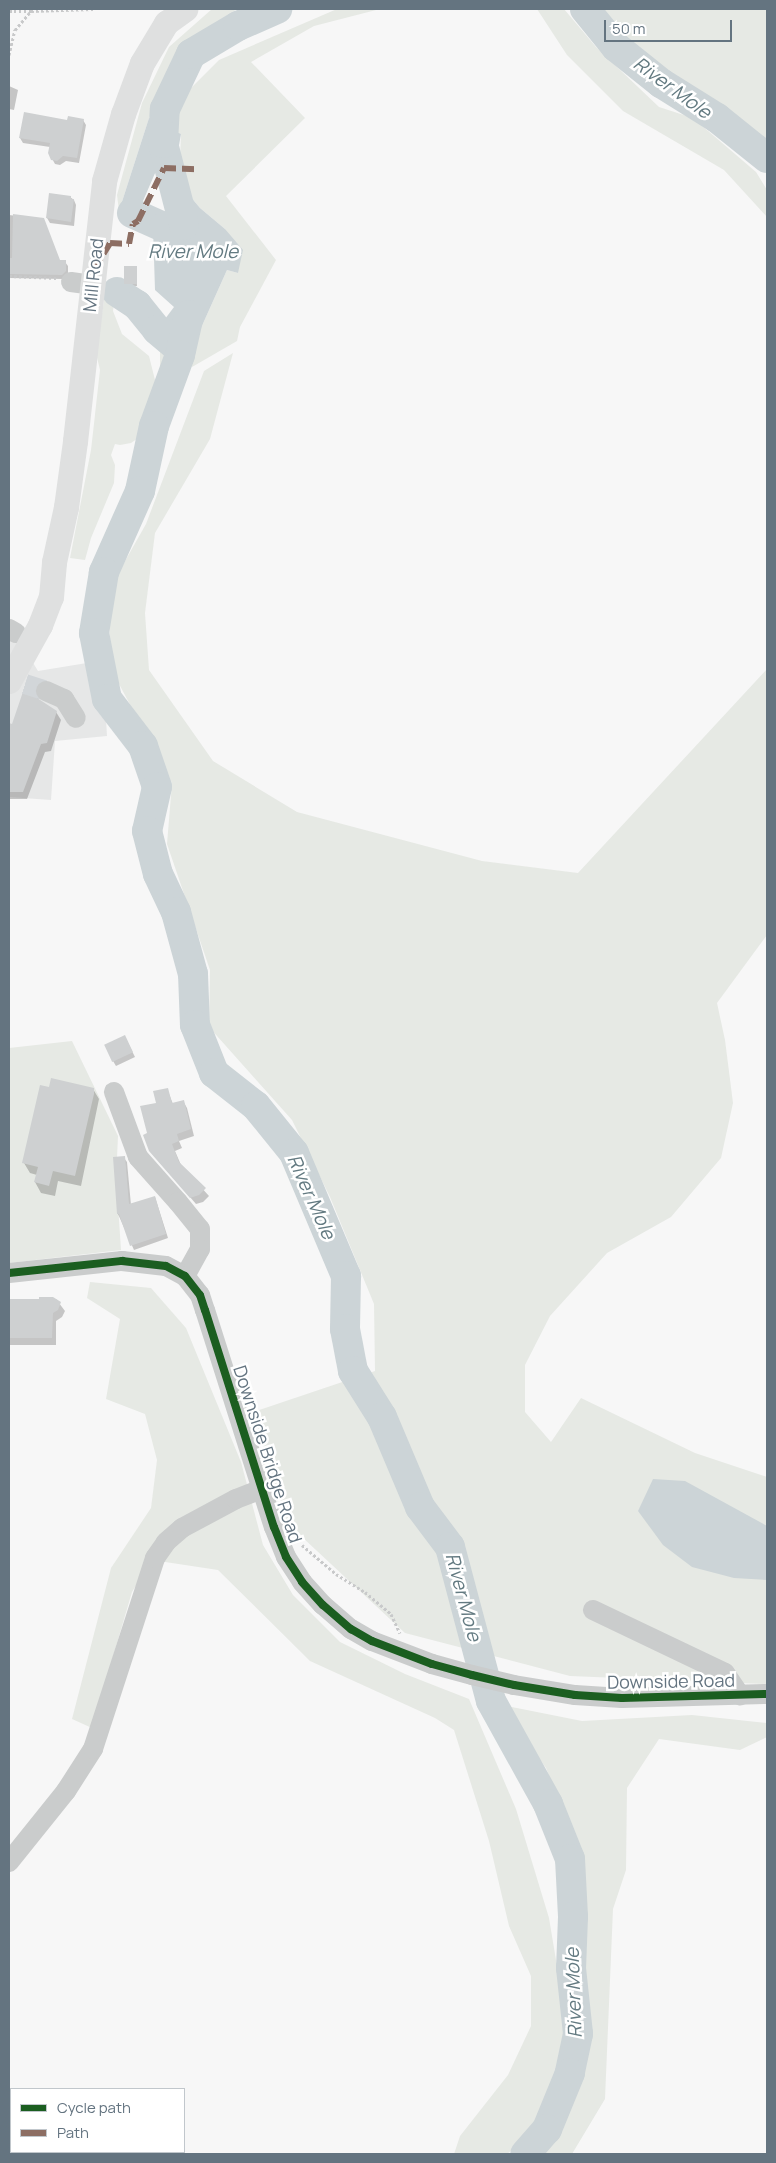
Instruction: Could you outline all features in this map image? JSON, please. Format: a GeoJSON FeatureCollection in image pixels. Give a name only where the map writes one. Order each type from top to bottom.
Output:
{"type":"FeatureCollection","features":[{"type":"Feature","properties":{"kind":"main road","name":"Mill Road"},"geometry":{"type":"LineString","coordinates":[[54,562],[66,507],[82,284],[104,181],[123,114],[146,55],[166,22],[185,9]]}},
{"type":"Feature","properties":{"kind":"main road"},"geometry":{"type":"LineString","coordinates":[[11,636],[54,562]]}},
{"type":"Feature","properties":{"kind":"main road"},"geometry":{"type":"LineString","coordinates":[[15,681],[51,596],[54,562]]}},
{"type":"Feature","properties":{"kind":"street"},"geometry":{"type":"LineString","coordinates":[[46,691],[64,699],[76,718]]}},
{"type":"Feature","properties":{"kind":"street"},"geometry":{"type":"LineString","coordinates":[[114,1092],[138,1157],[200,1229],[200,1249],[185,1276]]}},
{"type":"Feature","properties":{"kind":"street","name":"Downside Bridge Road"},"geometry":{"type":"LineString","coordinates":[[9,1273],[122,1261],[166,1266],[185,1276],[200,1295],[262,1489],[286,1557],[311,1593],[335,1617],[351,1629],[372,1641],[400,1652],[472,1675],[514,1685],[575,1695]]}},
{"type":"Feature","properties":{"kind":"street"},"geometry":{"type":"LineString","coordinates":[[9,1862],[66,1791],[93,1749],[155,1558],[166,1542],[182,1528],[236,1498],[262,1489]]}},
{"type":"Feature","properties":{"kind":"street"},"geometry":{"type":"LineString","coordinates":[[593,1610],[724,1673],[740,1695]]}},
{"type":"Feature","properties":{"kind":"street","name":"Downside Road"},"geometry":{"type":"LineString","coordinates":[[575,1695],[622,1698],[767,1694]]}},
{"type":"Feature","properties":{"kind":"path"},"geometry":{"type":"LineString","coordinates":[[9,11],[92,9]]}},
{"type":"Feature","properties":{"kind":"path"},"geometry":{"type":"LineString","coordinates":[[9,56],[15,30],[31,11]]}},
{"type":"Feature","properties":{"kind":"path"},"geometry":{"type":"LineString","coordinates":[[9,276],[65,279],[82,284]]}},
{"type":"Feature","properties":{"kind":"path"},"geometry":{"type":"LineString","coordinates":[[299,1542],[336,1574],[365,1592],[391,1614],[400,1633],[400,1652]]}},
{"type":"Feature","properties":{"kind":"shaded area"},"geometry":{"type":"Polygon","coordinates":[[[212,9],[237,9],[195,38],[178,57],[149,118],[119,211],[117,195],[142,103],[169,47],[212,9]]]}},
{"type":"Feature","properties":{"kind":"shaded area"},"geometry":{"type":"Polygon","coordinates":[[[337,9],[380,9],[314,26],[251,62],[305,118],[226,196],[276,260],[240,327],[237,341],[192,367],[188,357],[227,270],[238,273],[225,229],[200,208],[179,183],[181,134],[170,128],[191,88],[219,60],[337,9]]]}},
{"type":"Feature","properties":{"kind":"shaded area"},"geometry":{"type":"Polygon","coordinates":[[[537,9],[564,9],[596,47],[659,107],[693,118],[756,172],[767,190],[767,217],[724,170],[623,111],[567,55],[537,9]]]}},
{"type":"Feature","properties":{"kind":"shaded area"},"geometry":{"type":"Polygon","coordinates":[[[600,9],[767,9],[767,142],[647,57],[615,29],[600,9]]]}},
{"type":"Feature","properties":{"kind":"shaded area"},"geometry":{"type":"Polygon","coordinates":[[[105,294],[115,295],[113,311],[122,334],[149,356],[155,380],[153,406],[160,417],[158,429],[144,434],[131,443],[115,444],[111,455],[115,465],[114,483],[91,538],[85,560],[70,558],[91,450],[100,370],[96,353],[105,294]]]}},
{"type":"Feature","properties":{"kind":"shaded area"},"geometry":{"type":"Polygon","coordinates":[[[160,335],[184,355],[179,368],[175,395],[169,396],[160,374],[160,335]]]}},
{"type":"Feature","properties":{"kind":"shaded area"},"geometry":{"type":"Polygon","coordinates":[[[233,353],[210,439],[155,533],[145,613],[149,670],[213,761],[297,812],[482,861],[578,873],[767,669],[767,935],[717,1003],[725,1040],[733,1103],[721,1158],[671,1217],[607,1253],[550,1316],[525,1365],[525,1412],[551,1442],[581,1398],[695,1453],[767,1477],[767,1684],[570,1676],[405,1633],[287,1523],[253,1412],[375,1371],[374,1304],[330,1197],[292,1120],[209,1027],[210,970],[167,844],[172,783],[111,669],[109,621],[116,577],[146,524],[204,371],[233,353]]]}},
{"type":"Feature","properties":{"kind":"shaded area"},"geometry":{"type":"Polygon","coordinates":[[[9,623],[38,671],[93,662],[106,719],[107,736],[55,741],[51,800],[9,797],[9,623]]]}},
{"type":"Feature","properties":{"kind":"shaded area"},"geometry":{"type":"Polygon","coordinates":[[[72,1041],[118,1136],[117,1158],[115,1159],[121,1250],[9,1263],[9,1048],[72,1041]]]}},
{"type":"Feature","properties":{"kind":"shaded area"},"geometry":{"type":"Polygon","coordinates":[[[90,1282],[151,1288],[186,1328],[241,1462],[263,1545],[293,1595],[340,1642],[405,1674],[469,1699],[516,1809],[549,1918],[569,2038],[556,2091],[537,2129],[507,2154],[454,2154],[460,2136],[508,2075],[531,2026],[531,1976],[509,1926],[489,1841],[454,1730],[435,1718],[310,1661],[218,1570],[152,1560],[132,1592],[92,1728],[72,1719],[111,1568],[151,1508],[157,1460],[145,1414],[106,1399],[120,1319],[87,1298],[90,1282]]]}},
{"type":"Feature","properties":{"kind":"shaded area"},"geometry":{"type":"Polygon","coordinates":[[[502,1705],[582,1721],[692,1715],[767,1723],[767,1737],[740,1750],[659,1739],[627,1788],[626,1870],[613,1909],[605,2099],[572,2154],[540,2154],[570,2097],[589,2037],[580,1974],[579,1849],[546,1768],[502,1705]]]}},
{"type":"Feature","properties":{"kind":"water","name":"River Mole"},"geometry":{"type":"Polygon","coordinates":[[[149,118],[181,134],[175,168],[159,164],[133,224],[119,211],[149,118]]]}},
{"type":"Feature","properties":{"kind":"water","name":"River Mole"},"geometry":{"type":"Polygon","coordinates":[[[179,183],[200,208],[225,229],[243,250],[238,273],[227,270],[188,357],[150,339],[174,307],[155,290],[153,227],[156,218],[171,209],[171,187],[179,183]]]}},
{"type":"Feature","properties":{"kind":"water"},"geometry":{"type":"Polygon","coordinates":[[[653,1479],[685,1481],[767,1526],[767,1580],[734,1578],[692,1567],[663,1545],[638,1511],[653,1479]]]}},
{"type":"Feature","properties":{"kind":"building"},"geometry":{"type":"Polygon","coordinates":[[[24,112],[67,120],[68,116],[84,119],[77,158],[63,156],[57,161],[51,160],[48,153],[50,143],[19,138],[24,112]]]}},
{"type":"Feature","properties":{"kind":"building"},"geometry":{"type":"Polygon","coordinates":[[[49,193],[71,196],[71,199],[74,199],[71,222],[46,218],[49,193]]]}},
{"type":"Feature","properties":{"kind":"building"},"geometry":{"type":"Polygon","coordinates":[[[13,214],[44,218],[60,260],[66,260],[66,271],[62,275],[9,274],[9,258],[12,258],[13,214]]]}},
{"type":"Feature","properties":{"kind":"building"},"geometry":{"type":"Polygon","coordinates":[[[124,266],[137,266],[137,284],[124,284],[124,266]]]}},
{"type":"Feature","properties":{"kind":"building"},"geometry":{"type":"Polygon","coordinates":[[[28,677],[39,681],[34,692],[37,698],[57,711],[47,743],[41,744],[23,792],[9,792],[9,723],[12,724],[28,677]]]}},
{"type":"Feature","properties":{"kind":"building"},"geometry":{"type":"Polygon","coordinates":[[[125,1035],[133,1052],[112,1062],[104,1045],[125,1035]]]}},
{"type":"Feature","properties":{"kind":"building"},"geometry":{"type":"Polygon","coordinates":[[[51,1078],[94,1088],[94,1094],[75,1176],[53,1171],[49,1186],[34,1182],[38,1167],[22,1163],[40,1085],[49,1087],[51,1078]]]}},
{"type":"Feature","properties":{"kind":"building"},"geometry":{"type":"Polygon","coordinates":[[[168,1088],[172,1103],[184,1100],[191,1129],[177,1134],[179,1141],[172,1144],[179,1162],[206,1188],[199,1195],[190,1198],[149,1151],[143,1135],[147,1133],[140,1106],[156,1103],[153,1091],[168,1088]]]}},
{"type":"Feature","properties":{"kind":"building"},"geometry":{"type":"Polygon","coordinates":[[[125,1156],[129,1204],[155,1196],[166,1234],[130,1246],[119,1214],[117,1214],[113,1157],[125,1156]]]}},
{"type":"Feature","properties":{"kind":"building"},"geometry":{"type":"Polygon","coordinates":[[[39,1297],[53,1297],[61,1302],[58,1310],[53,1313],[52,1338],[9,1338],[9,1299],[39,1299],[39,1297]]]}},
{"type":"Feature","properties":{"kind":"waterway","name":"River Mole"},"geometry":{"type":"LineString","coordinates":[[184,225],[163,143],[165,109],[191,54],[238,26],[277,9]]}},
{"type":"Feature","properties":{"kind":"waterway","name":"River Mole"},"geometry":{"type":"LineString","coordinates":[[585,9],[616,47],[661,83],[717,118],[767,158]]}},
{"type":"Feature","properties":{"kind":"waterway","name":"River Mole"},"geometry":{"type":"LineString","coordinates":[[132,213],[164,227],[187,246]]}},
{"type":"Feature","properties":{"kind":"waterway"},"geometry":{"type":"LineString","coordinates":[[117,292],[137,305],[157,330],[181,350]]}},
{"type":"Feature","properties":{"kind":"waterway","name":"River Mole"},"geometry":{"type":"LineString","coordinates":[[189,315],[180,355],[154,426],[140,491],[104,572],[94,633],[107,699],[143,746],[157,787],[147,831],[158,874],[176,912],[193,974],[195,1025],[214,1073],[256,1106],[294,1153],[346,1276],[345,1329],[353,1371],[382,1417],[420,1507],[450,1547],[491,1701],[548,1804],[570,1859],[573,1917],[571,1968],[578,2034],[570,2073],[547,2129],[525,2154]]}},
{"type":"Feature","properties":{"kind":"tunnel"},"geometry":{"type":"LineString","coordinates":[[25,684],[46,691]]}},
{"type":"Feature","properties":{"kind":"marked path"},"geometry":{"type":"LineString","coordinates":[[94,269],[110,243],[129,244],[133,224],[138,221],[164,168],[197,169]]}},
{"type":"Feature","properties":{"kind":"cycle path"},"geometry":{"type":"LineString","coordinates":[[9,1273],[122,1261],[166,1266],[185,1276],[200,1295],[274,1527],[286,1557],[302,1582],[323,1605],[351,1629],[372,1641],[432,1664],[472,1675],[514,1685],[575,1695],[622,1698],[767,1694]]}}]}
